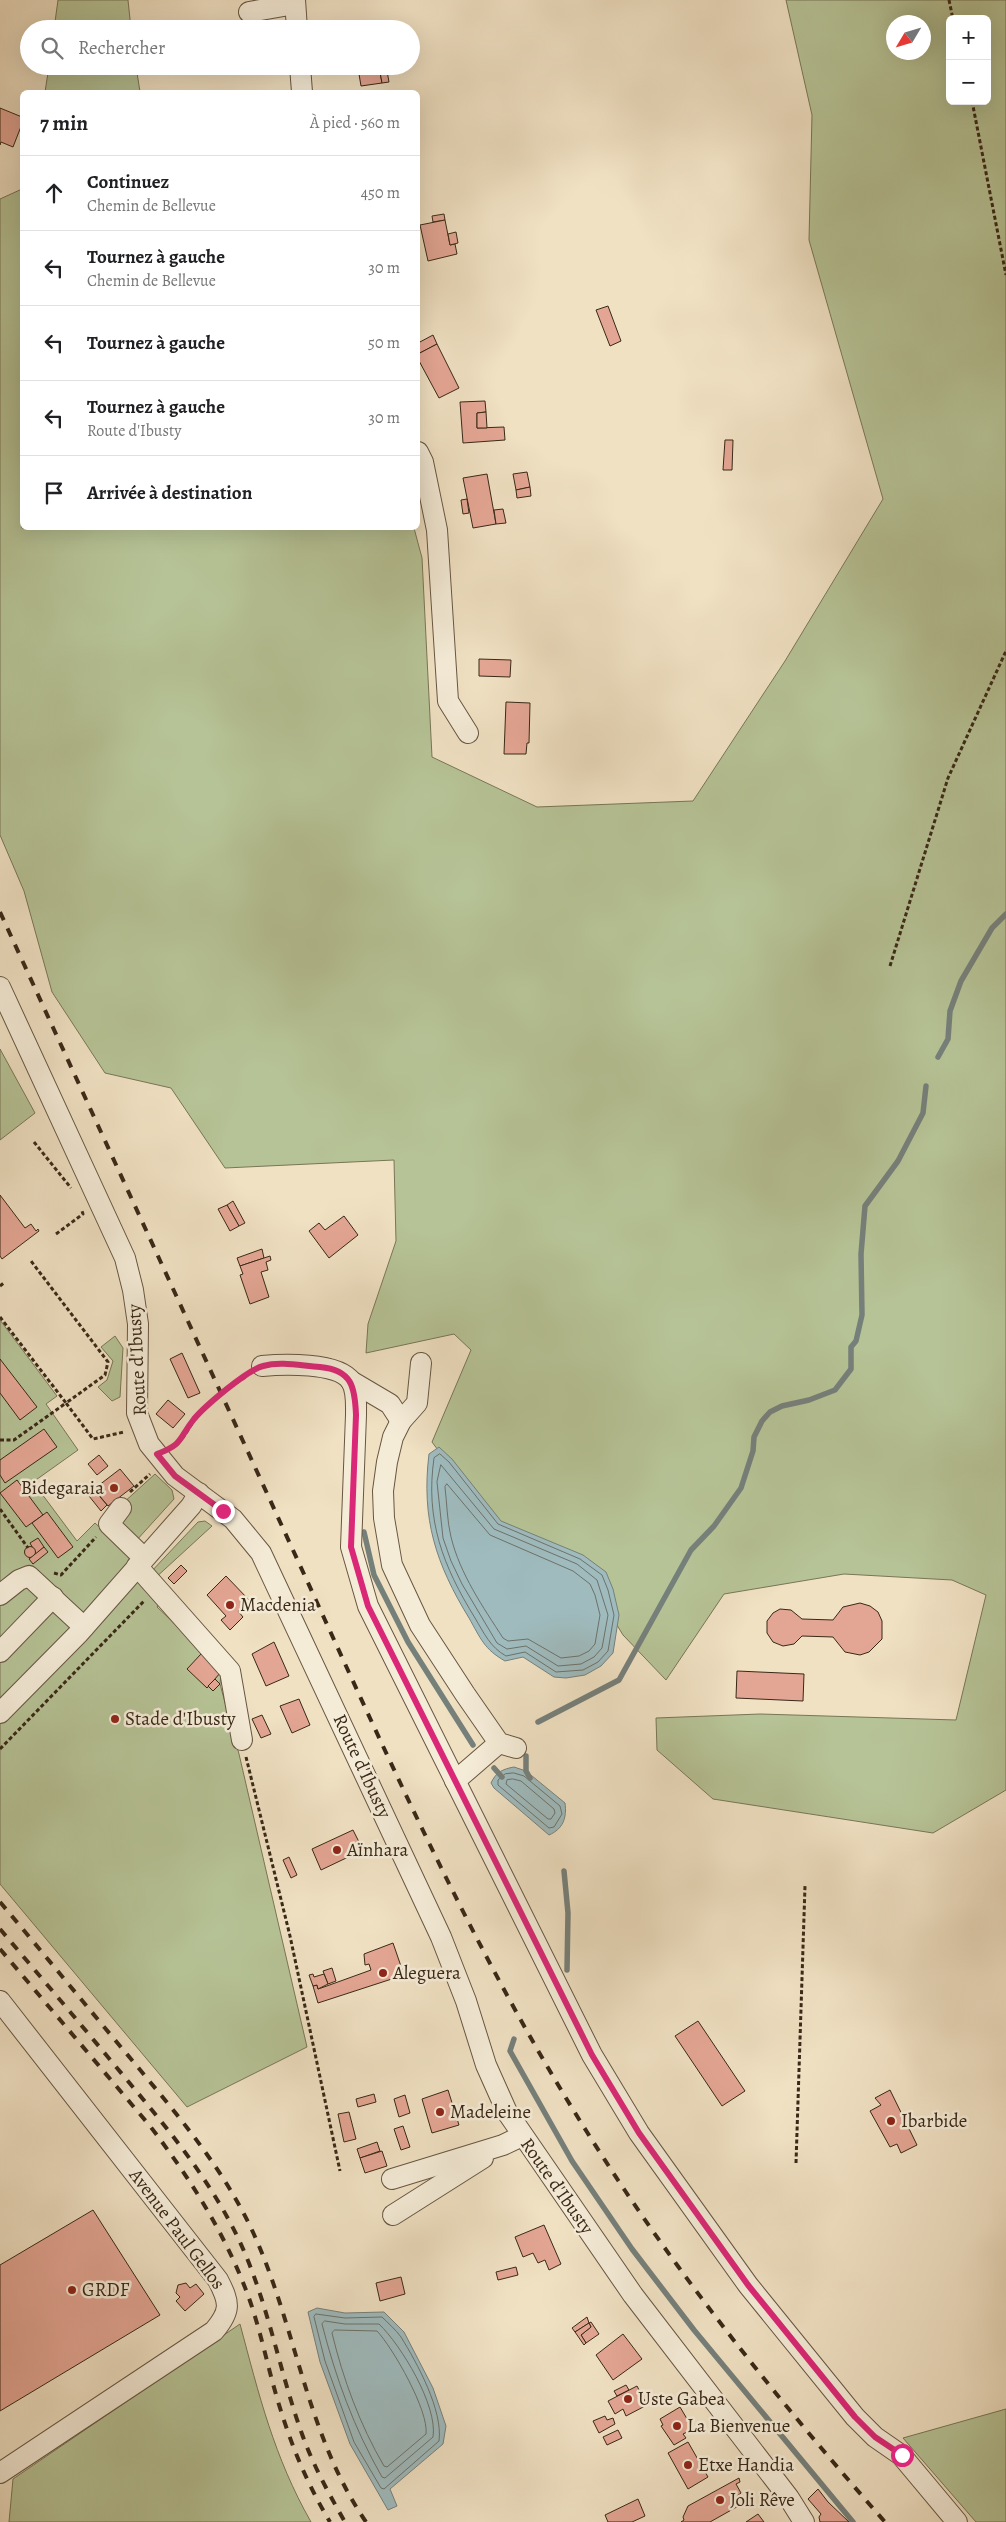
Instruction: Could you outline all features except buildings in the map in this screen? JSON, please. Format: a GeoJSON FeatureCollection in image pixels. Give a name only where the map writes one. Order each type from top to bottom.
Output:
{"type":"FeatureCollection","features":[{"type":"Feature","properties":{"kind":"street"},"geometry":{"type":"LineString","coordinates":[[249,12],[295,2],[296,20]]}},
{"type":"Feature","properties":{"kind":"street"},"geometry":{"type":"LineString","coordinates":[[301,75],[302,90]]}},
{"type":"Feature","properties":{"kind":"street"},"geometry":{"type":"LineString","coordinates":[[420,456],[423,462],[437,530],[448,701],[468,733]]}},
{"type":"Feature","properties":{"kind":"street","name":"Route d'Ibusty"},"geometry":{"type":"LineString","coordinates":[[0,987],[125,1258],[133,1290],[138,1324],[137,1413],[149,1444],[151,1460],[233,1519],[249,1536],[277,1582],[441,1937],[494,2085],[522,2136],[633,2295],[790,2498],[804,2522]]}},
{"type":"Feature","properties":{"kind":"street"},"geometry":{"type":"LineString","coordinates":[[421,1363],[417,1403],[401,1421],[393,1437],[386,1462],[383,1491],[386,1542],[392,1565],[420,1625],[507,1746],[455,1781]]}},
{"type":"Feature","properties":{"kind":"street"},"geometry":{"type":"LineString","coordinates":[[262,1366],[280,1364],[328,1368],[343,1374],[351,1381],[390,1404],[401,1421]]}},
{"type":"Feature","properties":{"kind":"street"},"geometry":{"type":"LineString","coordinates":[[351,1381],[356,1396],[351,1547],[368,1606],[592,2055],[639,2133],[748,2285],[855,2417],[875,2437],[902,2455],[957,2522]]}},
{"type":"Feature","properties":{"kind":"street"},"geometry":{"type":"LineString","coordinates":[[0,1714],[84,1627],[199,1493]]}},
{"type":"Feature","properties":{"kind":"street"},"geometry":{"type":"LineString","coordinates":[[115,1516],[157,1588],[230,1671],[242,1740]]}},
{"type":"Feature","properties":{"kind":"street"},"geometry":{"type":"LineString","coordinates":[[0,1595],[19,1580],[29,1576],[84,1627]]}},
{"type":"Feature","properties":{"kind":"street"},"geometry":{"type":"LineString","coordinates":[[0,1652],[53,1597]]}},
{"type":"Feature","properties":{"kind":"street","name":"Avenue Paul Gellos"},"geometry":{"type":"LineString","coordinates":[[0,2001],[213,2273],[226,2296],[227,2310],[224,2320],[214,2331],[0,2472]]}},
{"type":"Feature","properties":{"kind":"street"},"geometry":{"type":"LineString","coordinates":[[393,2215],[503,2145],[522,2136]]}},
{"type":"Feature","properties":{"kind":"street"},"geometry":{"type":"LineString","coordinates":[[392,2179],[503,2145]]}},
{"type":"Feature","properties":{"kind":"path"},"geometry":{"type":"LineString","coordinates":[[949,0],[952,15]]}},
{"type":"Feature","properties":{"kind":"path"},"geometry":{"type":"LineString","coordinates":[[973,105],[1006,275]]}},
{"type":"Feature","properties":{"kind":"path"},"geometry":{"type":"LineString","coordinates":[[890,966],[948,778],[1006,651]]}},
{"type":"Feature","properties":{"kind":"path"},"geometry":{"type":"LineString","coordinates":[[34,1142],[74,1193]]}},
{"type":"Feature","properties":{"kind":"path"},"geometry":{"type":"LineString","coordinates":[[56,1234],[83,1214],[81,1207]]}},
{"type":"Feature","properties":{"kind":"path"},"geometry":{"type":"LineString","coordinates":[[0,1440],[14,1440],[105,1375],[108,1362],[30,1261]]}},
{"type":"Feature","properties":{"kind":"path"},"geometry":{"type":"LineString","coordinates":[[0,1286],[4,1282]]}},
{"type":"Feature","properties":{"kind":"path"},"geometry":{"type":"LineString","coordinates":[[0,1317],[92,1439],[142,1428]]}},
{"type":"Feature","properties":{"kind":"path"},"geometry":{"type":"LineString","coordinates":[[53,1573],[62,1575],[115,1516],[117,1503],[150,1474],[151,1460],[179,1444],[192,1422],[214,1398],[262,1366]]}},
{"type":"Feature","properties":{"kind":"path"},"geometry":{"type":"LineString","coordinates":[[0,1509],[28,1548]]}},
{"type":"Feature","properties":{"kind":"path"},"geometry":{"type":"LineString","coordinates":[[0,1749],[157,1588]]}},
{"type":"Feature","properties":{"kind":"path"},"geometry":{"type":"LineString","coordinates":[[242,1740],[290,1936],[340,2170]]}},
{"type":"Feature","properties":{"kind":"path"},"geometry":{"type":"LineString","coordinates":[[796,2163],[805,1886]]}},
{"type":"Feature","properties":{"kind":"green space"},"geometry":{"type":"Polygon","coordinates":[[[58,0],[128,0],[130,20],[55,20],[58,0]]]}},
{"type":"Feature","properties":{"kind":"green space"},"geometry":{"type":"Polygon","coordinates":[[[786,0],[1006,0],[1006,1790],[933,1833],[713,1799],[657,1750],[656,1718],[760,1714],[956,1720],[986,1595],[952,1580],[844,1574],[724,1594],[666,1680],[623,1635],[581,1566],[495,1527],[432,1442],[471,1350],[454,1334],[366,1353],[368,1324],[396,1241],[394,1160],[225,1168],[171,1088],[105,1073],[52,992],[24,891],[0,835],[0,199],[20,190],[20,530],[415,530],[422,558],[432,757],[537,807],[693,801],[785,661],[883,499],[809,240],[812,115],[786,0]]]}},
{"type":"Feature","properties":{"kind":"green space"},"geometry":{"type":"Polygon","coordinates":[[[48,75],[137,75],[140,90],[45,90],[48,75]]]}},
{"type":"Feature","properties":{"kind":"green space"},"geometry":{"type":"Polygon","coordinates":[[[0,1049],[35,1113],[0,1140],[0,1049]]]}},
{"type":"Feature","properties":{"kind":"green space","name":"Stade d'Ibusty"},"geometry":{"type":"Polygon","coordinates":[[[0,1320],[57,1396],[46,1404],[78,1450],[33,1482],[77,1541],[95,1523],[132,1557],[123,1568],[160,1603],[157,1607],[193,1641],[201,1654],[221,1672],[220,1684],[239,1754],[307,2047],[187,2107],[0,1884],[0,1320]]]}},
{"type":"Feature","properties":{"kind":"green space"},"geometry":{"type":"Polygon","coordinates":[[[115,1336],[123,1348],[120,1397],[112,1401],[98,1387],[107,1380],[113,1361],[101,1347],[115,1336]]]}},
{"type":"Feature","properties":{"kind":"green space"},"geometry":{"type":"Polygon","coordinates":[[[155,1474],[172,1490],[174,1499],[135,1542],[121,1525],[122,1504],[155,1474]]]}},
{"type":"Feature","properties":{"kind":"green space"},"geometry":{"type":"Polygon","coordinates":[[[205,1521],[212,1526],[153,1580],[149,1574],[198,1522],[205,1521]]]}},
{"type":"Feature","properties":{"kind":"green space"},"geometry":{"type":"Polygon","coordinates":[[[240,2324],[261,2401],[277,2450],[298,2498],[311,2522],[9,2522],[13,2479],[240,2324]]]}},
{"type":"Feature","properties":{"kind":"green space"},"geometry":{"type":"Polygon","coordinates":[[[1006,2409],[1006,2522],[976,2522],[903,2438],[1006,2409]]]}},
{"type":"Feature","properties":{"kind":"water"},"geometry":{"type":"Polygon","coordinates":[[[439,1447],[452,1459],[501,1521],[583,1555],[606,1572],[613,1589],[619,1615],[613,1653],[601,1666],[585,1675],[566,1678],[554,1677],[523,1657],[505,1661],[492,1652],[484,1643],[448,1579],[440,1560],[429,1520],[427,1477],[429,1454],[439,1447]]]}},
{"type":"Feature","properties":{"kind":"water"},"geometry":{"type":"Polygon","coordinates":[[[514,1767],[526,1771],[565,1803],[565,1818],[561,1826],[554,1833],[549,1835],[494,1788],[491,1783],[495,1776],[503,1770],[514,1767]]]}},
{"type":"Feature","properties":{"kind":"water"},"geometry":{"type":"Polygon","coordinates":[[[317,2308],[345,2313],[384,2312],[404,2332],[433,2388],[446,2426],[443,2444],[390,2489],[397,2506],[388,2510],[350,2444],[320,2362],[308,2312],[317,2308]]]}},
{"type":"Feature","properties":{"kind":"waterway"},"geometry":{"type":"LineString","coordinates":[[938,1057],[948,1039],[950,1011],[961,981],[992,928],[1006,914]]}},
{"type":"Feature","properties":{"kind":"waterway"},"geometry":{"type":"LineString","coordinates":[[538,1722],[619,1680],[691,1550],[714,1526],[741,1488],[753,1451],[754,1437],[762,1421],[770,1412],[782,1406],[809,1400],[835,1390],[851,1369],[851,1347],[856,1341],[862,1315],[861,1254],[865,1206],[898,1161],[923,1113],[926,1086]]}},
{"type":"Feature","properties":{"kind":"waterway"},"geometry":{"type":"LineString","coordinates":[[364,1532],[374,1575],[408,1642],[473,1745]]}},
{"type":"Feature","properties":{"kind":"waterway"},"geometry":{"type":"LineString","coordinates":[[526,1756],[526,1771],[530,1778]]}},
{"type":"Feature","properties":{"kind":"waterway"},"geometry":{"type":"LineString","coordinates":[[494,1768],[502,1777]]}},
{"type":"Feature","properties":{"kind":"waterway"},"geometry":{"type":"LineString","coordinates":[[564,1871],[568,1913],[567,1970]]}},
{"type":"Feature","properties":{"kind":"waterway"},"geometry":{"type":"LineString","coordinates":[[514,2039],[510,2051],[572,2161],[632,2249],[694,2330],[853,2522]]}},
{"type":"Feature","properties":{"kind":"railway"},"geometry":{"type":"LineString","coordinates":[[0,912],[398,1779],[506,1994],[587,2132],[655,2234],[766,2381],[885,2522]]}},
{"type":"Feature","properties":{"kind":"railway"},"geometry":{"type":"LineString","coordinates":[[0,1902],[148,2079],[226,2182],[251,2228],[266,2264],[302,2377],[329,2452],[345,2488],[366,2522]]}},
{"type":"Feature","properties":{"kind":"railway"},"geometry":{"type":"LineString","coordinates":[[0,1929],[167,2129],[199,2171],[227,2216],[258,2287],[306,2446],[345,2522]]}},
{"type":"Feature","properties":{"kind":"railway"},"geometry":{"type":"LineString","coordinates":[[0,1949],[150,2126],[191,2184],[216,2225],[246,2290],[276,2396],[291,2440],[308,2482],[330,2522]]}},
{"type":"Feature","properties":{"kind":"place","name":"Bidegaraia"},"geometry":{"type":"Point","coordinates":[114,1488]}},
{"type":"Feature","properties":{"kind":"place","name":"Macdenia"},"geometry":{"type":"Point","coordinates":[230,1605]}},
{"type":"Feature","properties":{"kind":"place","name":"Stade d'Ibusty"},"geometry":{"type":"Point","coordinates":[115,1719]}},
{"type":"Feature","properties":{"kind":"place","name":"Aïnhara"},"geometry":{"type":"Point","coordinates":[337,1850]}},
{"type":"Feature","properties":{"kind":"place","name":"Aleguera"},"geometry":{"type":"Point","coordinates":[383,1973]}},
{"type":"Feature","properties":{"kind":"place","name":"Madeleine"},"geometry":{"type":"Point","coordinates":[440,2112]}},
{"type":"Feature","properties":{"kind":"place","name":"Ibarbide"},"geometry":{"type":"Point","coordinates":[891,2121]}},
{"type":"Feature","properties":{"kind":"place","name":"GRDF"},"geometry":{"type":"Point","coordinates":[72,2290]}},
{"type":"Feature","properties":{"kind":"place","name":"Uste Gabea"},"geometry":{"type":"Point","coordinates":[628,2399]}},
{"type":"Feature","properties":{"kind":"place","name":"La Bienvenue"},"geometry":{"type":"Point","coordinates":[677,2426]}},
{"type":"Feature","properties":{"kind":"place","name":"Etxe Handia"},"geometry":{"type":"Point","coordinates":[688,2465]}},
{"type":"Feature","properties":{"kind":"place","name":"Joli Rêve"},"geometry":{"type":"Point","coordinates":[720,2500]}},
{"type":"Feature","properties":{"kind":"route"},"geometry":{"type":"LineString","coordinates":[[223,1511],[175,1476],[157,1454],[170,1450],[179,1444],[192,1422],[214,1398],[262,1366],[280,1364],[328,1368],[343,1374],[351,1381],[356,1396],[356,1415],[351,1547],[368,1606],[592,2055],[639,2133],[748,2285],[855,2417],[875,2437],[902,2455]]}}]}
